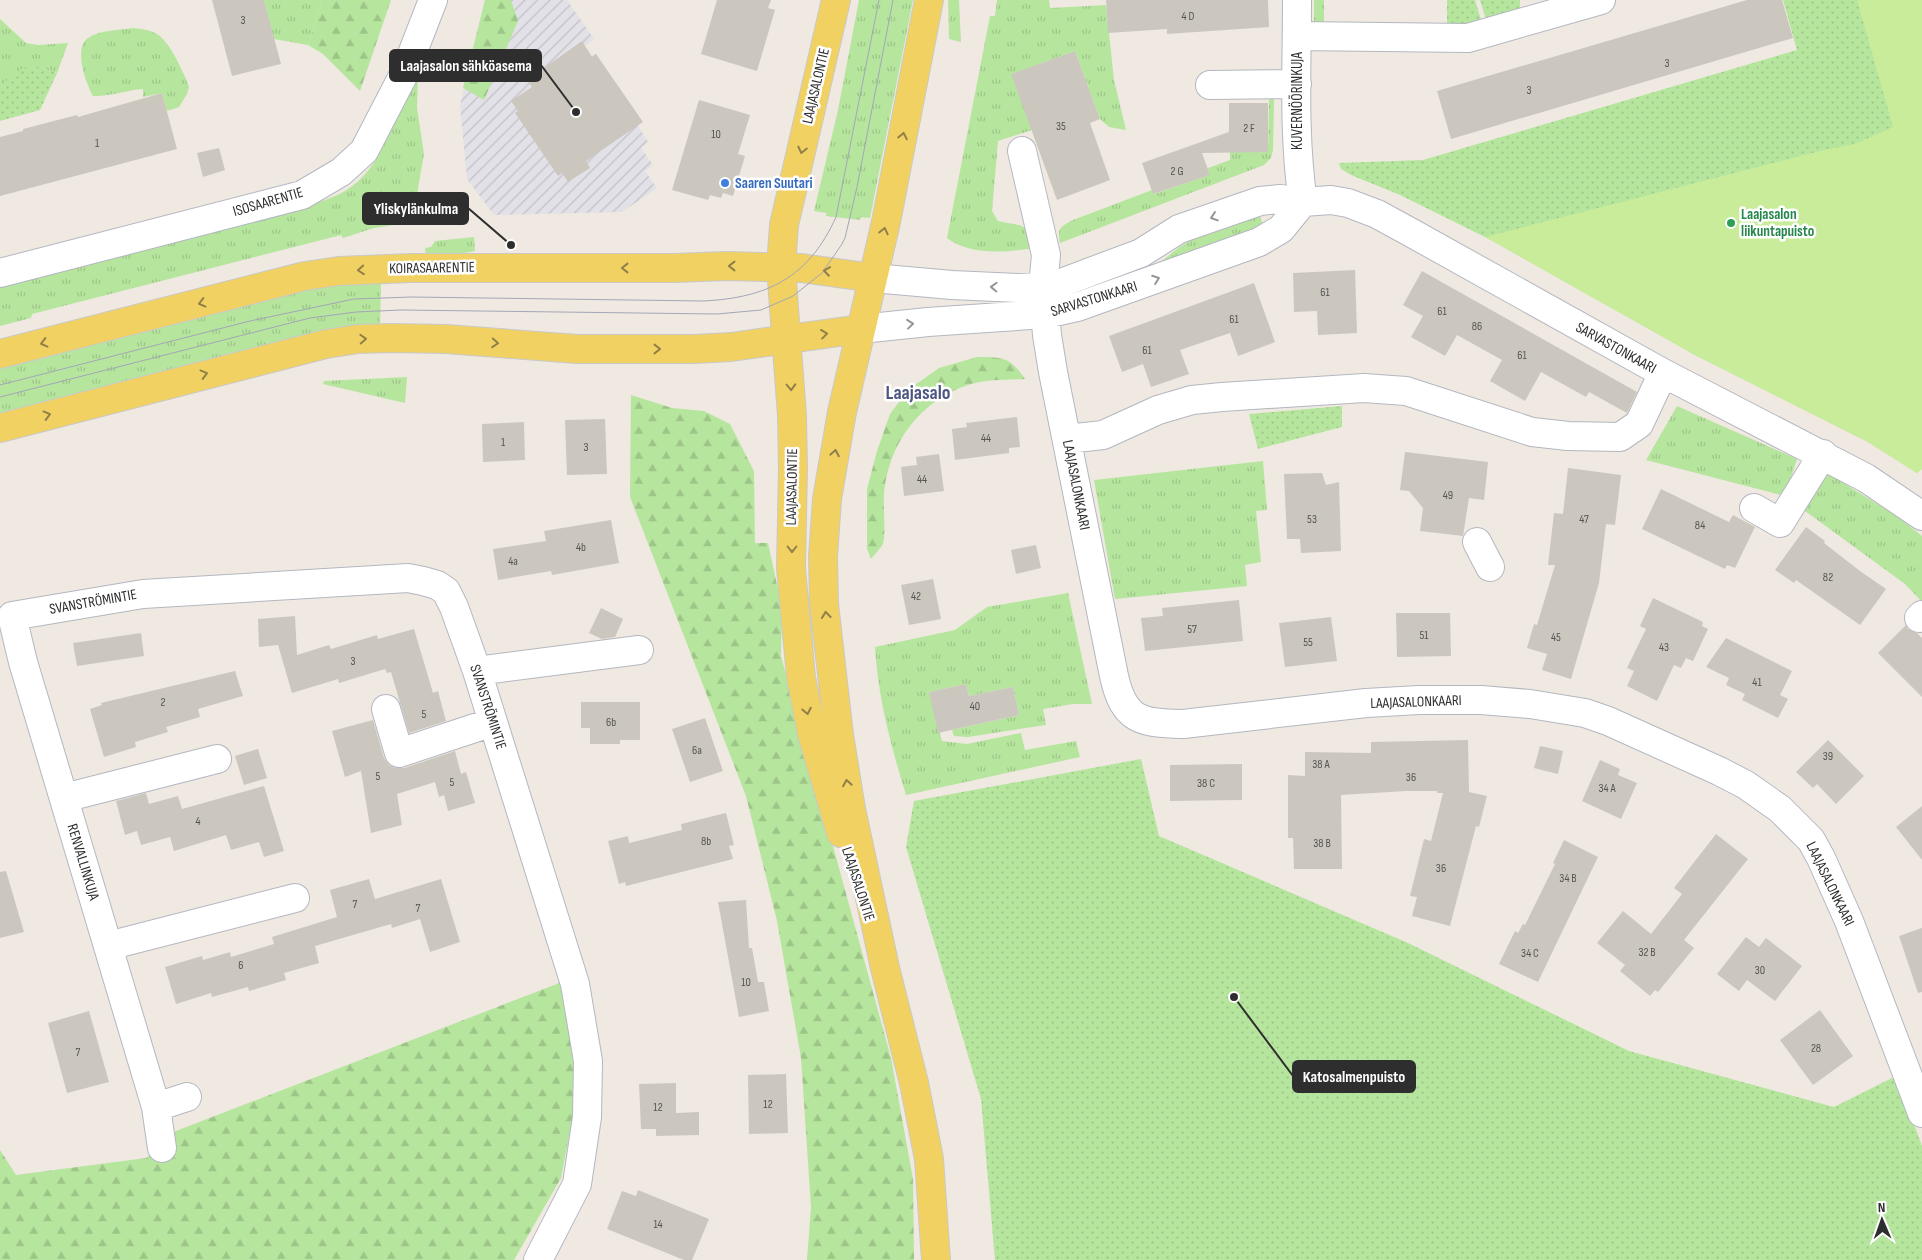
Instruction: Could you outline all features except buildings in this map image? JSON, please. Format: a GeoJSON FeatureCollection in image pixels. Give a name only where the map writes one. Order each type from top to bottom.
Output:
{"type":"FeatureCollection","features":[{"type":"Feature","properties":{"kind":"main road","name":"LAAJASALONTIE"},"geometry":{"type":"LineString","coordinates":[[836,0],[784,225],[781,267],[791,378],[793,450],[792,568],[801,677],[812,734],[820,767],[884,968]]}},
{"type":"Feature","properties":{"kind":"main road","name":"LAAJASALONTIE"},"geometry":{"type":"LineString","coordinates":[[928,0],[888,213],[842,412],[828,499],[823,557],[824,604],[839,735],[851,809],[884,968],[914,1083],[929,1159],[936,1260]]}},
{"type":"Feature","properties":{"kind":"main road","name":"KOIRASAARENTIE"},"geometry":{"type":"LineString","coordinates":[[0,354],[305,276],[339,271],[411,268],[781,267],[873,278]]}},
{"type":"Feature","properties":{"kind":"main road"},"geometry":{"type":"LineString","coordinates":[[0,428],[326,344],[358,339],[446,339],[586,349],[718,348],[861,329]]}},
{"type":"Feature","properties":{"kind":"street","name":"ISOSAARENTIE"},"geometry":{"type":"LineString","coordinates":[[0,273],[302,195],[341,172],[364,151],[381,120],[405,72],[433,0]]}},
{"type":"Feature","properties":{"kind":"street","name":"KUVERNÖÖRINKUJA"},"geometry":{"type":"LineString","coordinates":[[1297,0],[1298,169],[1304,202]]}},
{"type":"Feature","properties":{"kind":"street"},"geometry":{"type":"LineString","coordinates":[[1297,36],[1468,38],[1601,0]]}},
{"type":"Feature","properties":{"kind":"street"},"geometry":{"type":"LineString","coordinates":[[1210,85],[1297,84]]}},
{"type":"Feature","properties":{"kind":"street","name":"LAAJASALONKAARI"},"geometry":{"type":"LineString","coordinates":[[1022,151],[1046,255],[1043,287],[1049,350],[1118,691],[1125,708],[1135,717],[1159,724],[1183,724],[1366,703],[1419,700],[1481,700],[1548,706],[1585,713],[1608,721],[1719,771],[1746,786],[1780,809],[1811,840],[1822,858],[1849,921],[1922,1113]]}},
{"type":"Feature","properties":{"kind":"street","name":"SARVASTONKAARI"},"geometry":{"type":"LineString","coordinates":[[873,278],[952,285],[1043,287],[1073,280],[1141,253],[1179,230],[1260,201],[1280,199],[1304,202],[1331,200],[1348,203],[1377,214],[1663,373],[1823,454],[1919,507]]}},
{"type":"Feature","properties":{"kind":"street","name":"SARVASTONKAARI"},"geometry":{"type":"LineString","coordinates":[[861,329],[928,322],[1045,314],[1082,306],[1259,242],[1280,230],[1304,202]]}},
{"type":"Feature","properties":{"kind":"street"},"geometry":{"type":"LineString","coordinates":[[1067,439],[1103,435],[1158,410],[1192,400],[1364,388],[1406,392],[1532,432],[1568,436],[1620,437],[1639,424],[1663,373]]}},
{"type":"Feature","properties":{"kind":"street"},"geometry":{"type":"LineString","coordinates":[[1754,508],[1780,523],[1823,454]]}},
{"type":"Feature","properties":{"kind":"street"},"geometry":{"type":"LineString","coordinates":[[1477,542],[1490,567]]}},
{"type":"Feature","properties":{"kind":"street","name":"SVANSTRÖMINTIE"},"geometry":{"type":"LineString","coordinates":[[6,611],[143,594],[408,578],[423,580],[437,585],[446,591],[454,607],[477,671],[576,984],[588,1061],[587,1116],[577,1184],[538,1260]]}},
{"type":"Feature","properties":{"kind":"street","name":"RENVALLINKUJA"},"geometry":{"type":"LineString","coordinates":[[6,611],[156,1107],[162,1148]]}},
{"type":"Feature","properties":{"kind":"street"},"geometry":{"type":"LineString","coordinates":[[477,671],[639,650]]}},
{"type":"Feature","properties":{"kind":"street"},"geometry":{"type":"LineString","coordinates":[[386,709],[399,753],[493,722]]}},
{"type":"Feature","properties":{"kind":"street"},"geometry":{"type":"LineString","coordinates":[[64,798],[217,759]]}},
{"type":"Feature","properties":{"kind":"street"},"geometry":{"type":"LineString","coordinates":[[108,946],[294,898]]}},
{"type":"Feature","properties":{"kind":"street"},"geometry":{"type":"LineString","coordinates":[[156,1107],[187,1097]]}},
{"type":"Feature","properties":{"kind":"shaded area"},"geometry":{"type":"Polygon","coordinates":[[[485,0],[567,0],[594,39],[585,46],[592,56],[596,54],[648,142],[641,148],[653,165],[645,171],[657,188],[622,212],[494,215],[467,179],[460,106],[485,0]]]}},
{"type":"Feature","properties":{"kind":"green space"},"geometry":{"type":"Polygon","coordinates":[[[264,0],[322,0],[308,45],[274,39],[264,0]]]}},
{"type":"Feature","properties":{"kind":"green space"},"geometry":{"type":"Polygon","coordinates":[[[322,0],[391,0],[360,91],[323,54],[308,45],[322,0]]]}},
{"type":"Feature","properties":{"kind":"green space"},"geometry":{"type":"Polygon","coordinates":[[[485,0],[511,0],[518,21],[484,100],[463,88],[485,0]]]}},
{"type":"Feature","properties":{"kind":"green space"},"geometry":{"type":"Polygon","coordinates":[[[859,0],[913,0],[870,218],[861,217],[860,220],[826,216],[826,213],[814,211],[838,110],[859,0]]]}},
{"type":"Feature","properties":{"kind":"green space"},"geometry":{"type":"Polygon","coordinates":[[[948,0],[959,0],[961,42],[949,39],[948,0]]]}},
{"type":"Feature","properties":{"kind":"green space"},"geometry":{"type":"Polygon","coordinates":[[[997,0],[1049,0],[1050,8],[1106,5],[1114,80],[1126,130],[1109,127],[1100,119],[1075,51],[1012,74],[1032,130],[998,141],[992,211],[998,221],[1019,225],[1026,229],[1035,248],[1013,251],[989,251],[967,248],[947,238],[990,16],[995,16],[997,0]]]}},
{"type":"Feature","properties":{"kind":"green space"},"geometry":{"type":"Polygon","coordinates":[[[1314,0],[1324,0],[1324,24],[1314,23],[1314,0]]]}},
{"type":"Feature","properties":{"kind":"green space"},"geometry":{"type":"Polygon","coordinates":[[[1447,0],[1475,0],[1481,20],[1466,24],[1447,24],[1447,0]]]}},
{"type":"Feature","properties":{"kind":"green space"},"geometry":{"type":"Polygon","coordinates":[[[1480,0],[1520,0],[1520,13],[1487,23],[1480,0]]]}},
{"type":"Feature","properties":{"kind":"green space","name":"Laajasalon liikuntapuisto"},"geometry":{"type":"Polygon","coordinates":[[[1783,0],[1922,0],[1922,469],[1917,473],[1868,442],[1695,355],[1491,240],[1400,195],[1351,175],[1341,169],[1339,163],[1423,160],[1797,50],[1783,0]]]}},
{"type":"Feature","properties":{"kind":"green space","name":"Laajasalon liikuntapuisto"},"geometry":{"type":"Polygon","coordinates":[[[1857,0],[1922,0],[1922,469],[1917,473],[1868,442],[1695,355],[1485,237],[1824,150],[1855,144],[1893,127],[1857,0]]]}},
{"type":"Feature","properties":{"kind":"green space"},"geometry":{"type":"Polygon","coordinates":[[[0,19],[26,43],[38,45],[68,43],[57,73],[39,67],[0,87],[0,19]]]}},
{"type":"Feature","properties":{"kind":"green space"},"geometry":{"type":"Polygon","coordinates":[[[134,28],[157,34],[167,44],[176,58],[189,87],[179,107],[167,111],[162,93],[143,97],[143,89],[93,96],[82,66],[81,50],[84,43],[88,38],[98,33],[134,28]]]}},
{"type":"Feature","properties":{"kind":"green space"},"geometry":{"type":"Polygon","coordinates":[[[39,67],[57,73],[40,110],[0,121],[0,87],[2,84],[21,69],[39,67]]]}},
{"type":"Feature","properties":{"kind":"green space"},"geometry":{"type":"Polygon","coordinates":[[[411,76],[418,78],[417,108],[424,154],[418,188],[416,218],[413,222],[374,228],[343,238],[341,235],[32,314],[31,318],[0,326],[0,286],[306,207],[345,191],[370,169],[379,155],[387,140],[411,76]]]}},
{"type":"Feature","properties":{"kind":"green space"},"geometry":{"type":"Polygon","coordinates":[[[1269,99],[1274,99],[1273,150],[1271,158],[1264,165],[1060,243],[1060,228],[1073,220],[1152,190],[1154,194],[1209,175],[1208,168],[1230,160],[1230,152],[1268,152],[1269,99]]]}},
{"type":"Feature","properties":{"kind":"green space"},"geometry":{"type":"Polygon","coordinates":[[[1260,216],[1266,233],[1155,265],[1185,243],[1215,230],[1260,216]]]}},
{"type":"Feature","properties":{"kind":"green space"},"geometry":{"type":"Polygon","coordinates":[[[474,237],[475,251],[426,260],[425,248],[431,247],[435,241],[474,237]]]}},
{"type":"Feature","properties":{"kind":"green space"},"geometry":{"type":"Polygon","coordinates":[[[381,278],[380,330],[0,420],[0,362],[249,298],[381,278]]]}},
{"type":"Feature","properties":{"kind":"green space"},"geometry":{"type":"Polygon","coordinates":[[[977,357],[1000,358],[1010,362],[1025,379],[989,381],[968,385],[951,392],[921,413],[900,442],[892,458],[884,494],[884,540],[882,546],[871,559],[867,549],[867,489],[877,451],[890,414],[908,390],[939,368],[977,357]]]}},
{"type":"Feature","properties":{"kind":"green space"},"geometry":{"type":"Polygon","coordinates":[[[407,377],[405,403],[323,384],[324,381],[407,377]]]}},
{"type":"Feature","properties":{"kind":"green space"},"geometry":{"type":"Polygon","coordinates":[[[631,395],[672,408],[704,411],[730,424],[754,471],[755,543],[768,543],[782,608],[781,656],[891,1058],[913,1179],[914,1260],[807,1260],[811,1207],[801,1058],[777,921],[746,796],[630,497],[631,395]]]}},
{"type":"Feature","properties":{"kind":"green space"},"geometry":{"type":"Polygon","coordinates":[[[1342,406],[1342,427],[1258,449],[1249,414],[1342,406]]]}},
{"type":"Feature","properties":{"kind":"green space"},"geometry":{"type":"Polygon","coordinates":[[[1677,406],[1797,459],[1785,496],[1646,460],[1677,406]]]}},
{"type":"Feature","properties":{"kind":"green space"},"geometry":{"type":"Polygon","coordinates":[[[1263,461],[1267,510],[1256,511],[1261,562],[1245,565],[1247,586],[1115,599],[1094,480],[1263,461]]]}},
{"type":"Feature","properties":{"kind":"green space"},"geometry":{"type":"Polygon","coordinates":[[[1824,471],[1898,517],[1922,536],[1922,602],[1905,584],[1801,508],[1824,471]]]}},
{"type":"Feature","properties":{"kind":"green space"},"geometry":{"type":"Polygon","coordinates":[[[1068,593],[1092,704],[1073,704],[1043,709],[1046,725],[968,737],[954,736],[952,730],[1019,715],[1013,687],[969,696],[966,684],[929,692],[942,741],[967,744],[1021,733],[1025,750],[1076,741],[1080,757],[906,795],[886,722],[879,685],[875,647],[955,630],[987,607],[1068,593]]]}},
{"type":"Feature","properties":{"kind":"green space"},"geometry":{"type":"Polygon","coordinates":[[[1141,759],[1159,836],[1408,943],[1629,1051],[1834,1107],[1896,1076],[1922,1146],[1922,1260],[995,1260],[981,1099],[906,847],[914,801],[1141,759]]]}},
{"type":"Feature","properties":{"kind":"green space"},"geometry":{"type":"Polygon","coordinates":[[[562,982],[573,1062],[573,1115],[561,1178],[514,1260],[0,1260],[0,1150],[16,1175],[146,1158],[176,1131],[562,982]]]}},
{"type":"Feature","properties":{"kind":"tram line"},"geometry":{"type":"LineString","coordinates":[[0,385],[250,321],[354,299],[412,297],[703,301],[726,299],[767,289],[799,269],[813,255],[836,217],[879,0]]}},
{"type":"Feature","properties":{"kind":"tram line"},"geometry":{"type":"LineString","coordinates":[[0,397],[310,318],[356,312],[401,310],[717,314],[761,310],[793,296],[822,273],[845,238],[857,187],[893,0]]}},
{"type":"Feature","properties":{"kind":"place","name":"Laajasalon sähköasema"},"geometry":{"type":"Point","coordinates":[576,112]}},
{"type":"Feature","properties":{"kind":"place","name":"Saaren Suutari"},"geometry":{"type":"Point","coordinates":[725,183]}},
{"type":"Feature","properties":{"kind":"place","name":"Laajasalon liikuntapuisto"},"geometry":{"type":"Point","coordinates":[1731,223]}},
{"type":"Feature","properties":{"kind":"place","name":"Yliskylänkulma"},"geometry":{"type":"Point","coordinates":[511,245]}},
{"type":"Feature","properties":{"kind":"place","name":"Katosalmenpuisto"},"geometry":{"type":"Point","coordinates":[1234,997]}},
{"type":"Feature","properties":{"kind":"district","name":"Laajasalo"},"geometry":{"type":"Point","coordinates":[918,393]}}]}
